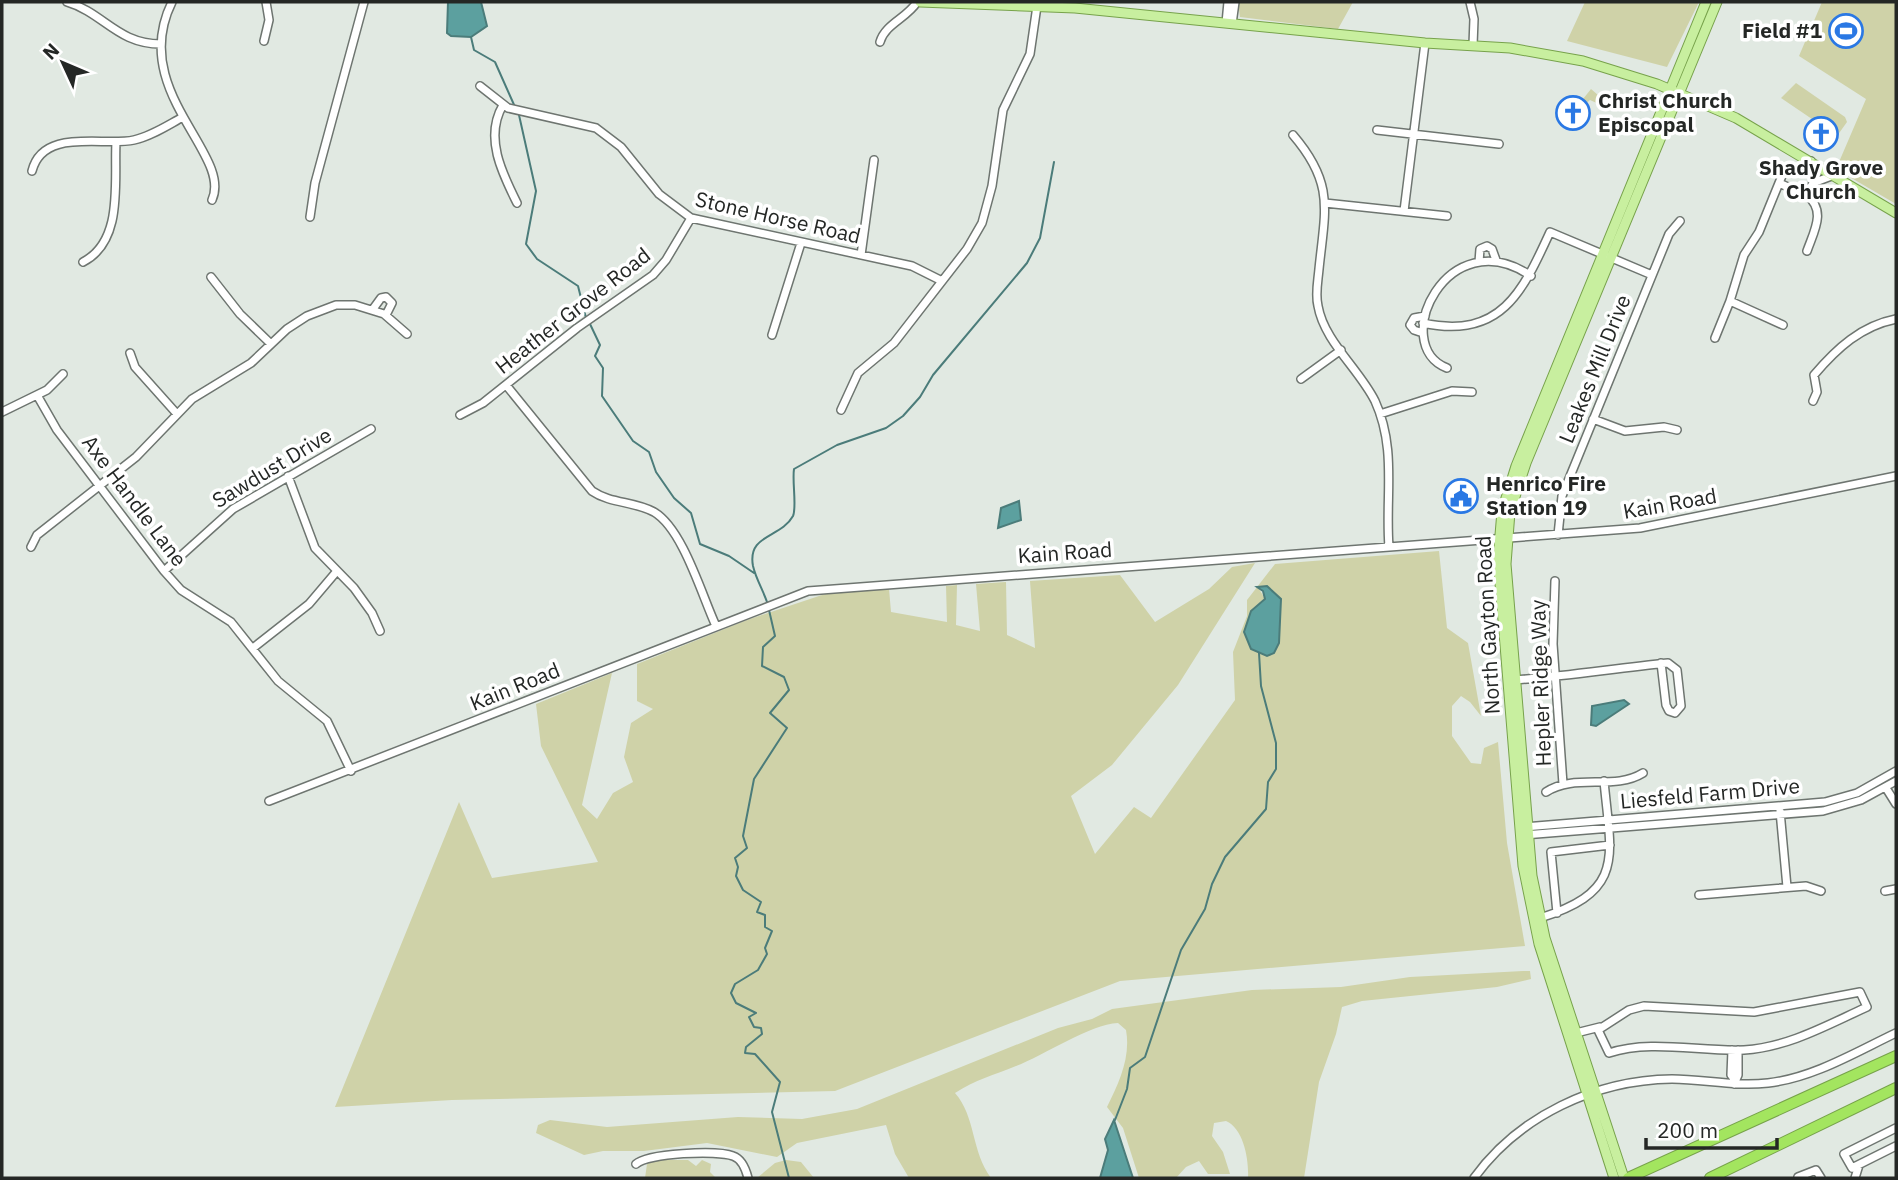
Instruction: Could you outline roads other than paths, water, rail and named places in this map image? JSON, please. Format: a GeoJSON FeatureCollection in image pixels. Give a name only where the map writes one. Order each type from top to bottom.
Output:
{"type":"FeatureCollection","features":[{"type":"Feature","properties":{"kind":"highway"},"geometry":{"type":"LineString","coordinates":[[1620,1176],[1896,1056]]}},
{"type":"Feature","properties":{"kind":"highway"},"geometry":{"type":"LineString","coordinates":[[1710,1178],[1896,1088]]}},
{"type":"Feature","properties":{"kind":"main road"},"geometry":{"type":"LineString","coordinates":[[918,2],[1037,6],[1425,43],[1473,45],[1573,59],[1674,91],[1736,118],[1896,213]]}},
{"type":"Feature","properties":{"kind":"main road"},"geometry":{"type":"LineString","coordinates":[[1674,91],[1706,2]]}},
{"type":"Feature","properties":{"kind":"main road"},"geometry":{"type":"LineString","coordinates":[[1674,91],[1717,2]]}},
{"type":"Feature","properties":{"kind":"main road","name":"North Gayton Road"},"geometry":{"type":"LineString","coordinates":[[1620,1176],[1535,929],[1524,831],[1503,539],[1508,488],[1674,91]]}},
{"type":"Feature","properties":{"kind":"main road","name":"North Gayton Road"},"geometry":{"type":"LineString","coordinates":[[1503,539],[1524,831],[1540,918],[1592,1094]]}},
{"type":"Feature","properties":{"kind":"street"},"geometry":{"type":"LineString","coordinates":[[67,2],[83,8],[128,39],[161,44]]}},
{"type":"Feature","properties":{"kind":"street"},"geometry":{"type":"LineString","coordinates":[[172,2],[165,20],[161,44],[166,83],[215,178],[216,189],[212,200]]}},
{"type":"Feature","properties":{"kind":"street"},"geometry":{"type":"LineString","coordinates":[[264,41],[269,20],[266,2]]}},
{"type":"Feature","properties":{"kind":"street"},"geometry":{"type":"LineString","coordinates":[[310,217],[313,191],[364,2]]}},
{"type":"Feature","properties":{"kind":"street"},"geometry":{"type":"LineString","coordinates":[[880,41],[884,31],[908,14],[918,2]]}},
{"type":"Feature","properties":{"kind":"street"},"geometry":{"type":"LineString","coordinates":[[1228,2],[1229,23]]}},
{"type":"Feature","properties":{"kind":"street"},"geometry":{"type":"LineString","coordinates":[[1229,23],[1235,2]]}},
{"type":"Feature","properties":{"kind":"street"},"geometry":{"type":"LineString","coordinates":[[1470,2],[1474,21],[1473,45]]}},
{"type":"Feature","properties":{"kind":"street"},"geometry":{"type":"LineString","coordinates":[[841,410],[858,373],[894,343],[974,239],[986,213],[1003,110],[1030,54],[1037,6]]}},
{"type":"Feature","properties":{"kind":"street"},"geometry":{"type":"LineString","coordinates":[[1404,211],[1425,43]]}},
{"type":"Feature","properties":{"kind":"street","name":"Stone Horse Road"},"geometry":{"type":"LineString","coordinates":[[480,86],[503,105],[596,128],[621,147],[659,194],[691,218],[918,268],[942,281]]}},
{"type":"Feature","properties":{"kind":"street"},"geometry":{"type":"LineString","coordinates":[[503,105],[494,126],[495,150],[516,203]]}},
{"type":"Feature","properties":{"kind":"street"},"geometry":{"type":"LineString","coordinates":[[32,171],[41,156],[61,145],[84,140],[116,142],[144,138],[183,117]]}},
{"type":"Feature","properties":{"kind":"street"},"geometry":{"type":"LineString","coordinates":[[1377,130],[1499,144]]}},
{"type":"Feature","properties":{"kind":"street"},"geometry":{"type":"LineString","coordinates":[[1293,135],[1310,154],[1320,174],[1325,203],[1317,299],[1324,325],[1368,388],[1380,414],[1390,461],[1389,547]]}},
{"type":"Feature","properties":{"kind":"street"},"geometry":{"type":"LineString","coordinates":[[83,262],[98,253],[111,229],[116,142]]}},
{"type":"Feature","properties":{"kind":"street"},"geometry":{"type":"LineString","coordinates":[[861,256],[874,160]]}},
{"type":"Feature","properties":{"kind":"street"},"geometry":{"type":"LineString","coordinates":[[1806,195],[1812,183],[1811,161]]}},
{"type":"Feature","properties":{"kind":"street"},"geometry":{"type":"LineString","coordinates":[[1715,338],[1744,255],[1759,232],[1784,171]]}},
{"type":"Feature","properties":{"kind":"street"},"geometry":{"type":"LineString","coordinates":[[1812,183],[1834,175]]}},
{"type":"Feature","properties":{"kind":"street"},"geometry":{"type":"LineString","coordinates":[[1779,183],[1813,200],[1819,219],[1807,251]]}},
{"type":"Feature","properties":{"kind":"street"},"geometry":{"type":"LineString","coordinates":[[1325,203],[1447,216]]}},
{"type":"Feature","properties":{"kind":"street","name":"Heather Grove Road"},"geometry":{"type":"LineString","coordinates":[[460,415],[474,409],[584,324],[653,275],[691,218]]}},
{"type":"Feature","properties":{"kind":"street","name":"Leakes Mill Drive"},"geometry":{"type":"LineString","coordinates":[[1558,535],[1562,496],[1671,230],[1680,221]]}},
{"type":"Feature","properties":{"kind":"street"},"geometry":{"type":"LineString","coordinates":[[1423,332],[1414,330],[1410,325],[1414,318],[1444,326],[1479,321],[1510,303],[1531,276],[1550,232],[1652,275]]}},
{"type":"Feature","properties":{"kind":"street"},"geometry":{"type":"LineString","coordinates":[[772,335],[801,243]]}},
{"type":"Feature","properties":{"kind":"street"},"geometry":{"type":"LineString","coordinates":[[1479,261],[1480,249],[1487,246],[1496,260]]}},
{"type":"Feature","properties":{"kind":"street"},"geometry":{"type":"LineString","coordinates":[[1447,368],[1431,356],[1423,332],[1424,320],[1434,294],[1445,281],[1457,270],[1479,261],[1496,260],[1510,263],[1531,276]]}},
{"type":"Feature","properties":{"kind":"street"},"geometry":{"type":"LineString","coordinates":[[211,277],[240,314],[271,344]]}},
{"type":"Feature","properties":{"kind":"street"},"geometry":{"type":"LineString","coordinates":[[373,309],[381,298],[386,297],[391,303],[386,315]]}},
{"type":"Feature","properties":{"kind":"street"},"geometry":{"type":"LineString","coordinates":[[1730,301],[1783,325]]}},
{"type":"Feature","properties":{"kind":"street"},"geometry":{"type":"LineString","coordinates":[[31,547],[37,535],[136,457],[199,393],[251,363],[297,322],[326,308],[355,305],[386,315],[407,334]]}},
{"type":"Feature","properties":{"kind":"street"},"geometry":{"type":"LineString","coordinates":[[1813,401],[1818,392],[1814,374],[1836,351],[1866,328],[1896,319]]}},
{"type":"Feature","properties":{"kind":"street"},"geometry":{"type":"LineString","coordinates":[[1301,379],[1341,350]]}},
{"type":"Feature","properties":{"kind":"street"},"geometry":{"type":"LineString","coordinates":[[130,353],[135,367],[177,414]]}},
{"type":"Feature","properties":{"kind":"street"},"geometry":{"type":"LineString","coordinates":[[2,412],[53,386],[63,374]]}},
{"type":"Feature","properties":{"kind":"street"},"geometry":{"type":"LineString","coordinates":[[506,385],[592,491],[613,501],[644,507],[664,520],[679,543],[716,626]]}},
{"type":"Feature","properties":{"kind":"street"},"geometry":{"type":"LineString","coordinates":[[1380,414],[1452,391],[1472,392]]}},
{"type":"Feature","properties":{"kind":"street","name":"Axe Handle Lane"},"geometry":{"type":"LineString","coordinates":[[37,395],[51,421],[164,571],[181,590],[231,622],[278,681],[329,724],[351,771]]}},
{"type":"Feature","properties":{"kind":"street"},"geometry":{"type":"LineString","coordinates":[[1593,419],[1625,431],[1664,427],[1677,430]]}},
{"type":"Feature","properties":{"kind":"street","name":"Sawdust Drive"},"geometry":{"type":"LineString","coordinates":[[164,571],[223,517],[371,429]]}},
{"type":"Feature","properties":{"kind":"street","name":"Kain Road"},"geometry":{"type":"LineString","coordinates":[[269,801],[796,594],[825,589],[1662,525],[1896,476]]}},
{"type":"Feature","properties":{"kind":"street"},"geometry":{"type":"LineString","coordinates":[[288,477],[298,497],[315,548],[366,604],[380,631]]}},
{"type":"Feature","properties":{"kind":"street"},"geometry":{"type":"LineString","coordinates":[[253,648],[309,604],[337,571]]}},
{"type":"Feature","properties":{"kind":"street","name":"Hepler Ridge Way"},"geometry":{"type":"LineString","coordinates":[[1555,581],[1553,644],[1563,784]]}},
{"type":"Feature","properties":{"kind":"street"},"geometry":{"type":"LineString","coordinates":[[1515,680],[1555,677],[1661,663],[1671,663],[1677,670],[1681,706],[1675,713],[1667,709],[1661,663]]}},
{"type":"Feature","properties":{"kind":"street","name":"Liesfeld Farm Drive"},"geometry":{"type":"LineString","coordinates":[[1780,810],[1845,798],[1878,783],[1896,771]]}},
{"type":"Feature","properties":{"kind":"street"},"geometry":{"type":"LineString","coordinates":[[1546,792],[1563,784],[1632,779],[1643,773]]}},
{"type":"Feature","properties":{"kind":"street"},"geometry":{"type":"LineString","coordinates":[[1540,918],[1587,898],[1598,888],[1611,862],[1604,781]]}},
{"type":"Feature","properties":{"kind":"street","name":"Liesfeld Farm Drive"},"geometry":{"type":"LineString","coordinates":[[1524,831],[1780,810],[1837,808],[1886,788],[1896,781]]}},
{"type":"Feature","properties":{"kind":"street"},"geometry":{"type":"LineString","coordinates":[[1886,788],[1896,804]]}},
{"type":"Feature","properties":{"kind":"street"},"geometry":{"type":"LineString","coordinates":[[1780,810],[1787,887]]}},
{"type":"Feature","properties":{"kind":"street"},"geometry":{"type":"LineString","coordinates":[[1557,913],[1551,852],[1610,845]]}},
{"type":"Feature","properties":{"kind":"street"},"geometry":{"type":"LineString","coordinates":[[1699,895],[1806,886],[1821,891]]}},
{"type":"Feature","properties":{"kind":"street"},"geometry":{"type":"LineString","coordinates":[[1885,891],[1896,889]]}},
{"type":"Feature","properties":{"kind":"street"},"geometry":{"type":"LineString","coordinates":[[1577,1036],[1599,1029],[1629,1010],[1644,1006],[1754,1012],[1860,992],[1867,1007],[1781,1044],[1735,1050],[1633,1047],[1607,1052],[1599,1029]]}},
{"type":"Feature","properties":{"kind":"street"},"geometry":{"type":"LineString","coordinates":[[1474,1178],[1508,1139],[1531,1121],[1592,1094],[1652,1080],[1783,1080],[1828,1064],[1896,1033]]}},
{"type":"Feature","properties":{"kind":"street"},"geometry":{"type":"LineString","coordinates":[[1734,1082],[1738,1075],[1735,1050]]}},
{"type":"Feature","properties":{"kind":"street"},"geometry":{"type":"LineString","coordinates":[[1896,1128],[1844,1154],[1852,1168],[1896,1146]]}},
{"type":"Feature","properties":{"kind":"street"},"geometry":{"type":"LineString","coordinates":[[636,1164],[654,1156],[731,1155],[742,1164],[748,1178]]}},
{"type":"Feature","properties":{"kind":"street"},"geometry":{"type":"LineString","coordinates":[[1855,1178],[1859,1165]]}},
{"type":"Feature","properties":{"kind":"street"},"geometry":{"type":"LineString","coordinates":[[1798,1178],[1816,1170],[1821,1178]]}},
{"type":"Feature","properties":{"kind":"water"},"geometry":{"type":"Polygon","coordinates":[[[448,2],[481,2],[487,26],[471,37],[451,36],[447,33],[448,2]]]}},
{"type":"Feature","properties":{"kind":"water"},"geometry":{"type":"Polygon","coordinates":[[[1019,501],[1021,520],[998,528],[1001,508],[1019,501]]]}},
{"type":"Feature","properties":{"kind":"water"},"geometry":{"type":"Polygon","coordinates":[[[1267,586],[1281,599],[1279,643],[1274,653],[1267,656],[1251,649],[1244,632],[1251,611],[1265,599],[1263,591],[1257,587],[1267,586]]]}},
{"type":"Feature","properties":{"kind":"water"},"geometry":{"type":"Polygon","coordinates":[[[1624,700],[1629,704],[1596,726],[1591,725],[1592,706],[1624,700]]]}},
{"type":"Feature","properties":{"kind":"water"},"geometry":{"type":"Polygon","coordinates":[[[1114,1120],[1133,1178],[1100,1178],[1108,1150],[1105,1139],[1114,1120]]]}},
{"type":"Feature","properties":{"kind":"waterway"},"geometry":{"type":"LineString","coordinates":[[471,37],[474,50],[495,62],[515,107]]}},
{"type":"Feature","properties":{"kind":"waterway"},"geometry":{"type":"LineString","coordinates":[[519,115],[536,191],[526,244],[537,259],[578,286],[586,318]]}},
{"type":"Feature","properties":{"kind":"waterway"},"geometry":{"type":"LineString","coordinates":[[767,602],[754,571],[753,556],[760,542],[781,529],[793,516],[794,469],[837,445],[886,428],[903,416],[920,397],[933,375],[1027,263],[1040,238],[1054,162]]}},
{"type":"Feature","properties":{"kind":"waterway"},"geometry":{"type":"LineString","coordinates":[[590,324],[600,345],[595,356],[603,368],[602,396],[633,441],[649,452],[656,472],[674,498],[691,513],[700,544],[729,556],[754,573]]}},
{"type":"Feature","properties":{"kind":"waterway"},"geometry":{"type":"LineString","coordinates":[[769,610],[775,636],[763,647],[762,666],[784,677],[789,690],[770,713],[787,728],[754,779],[743,836],[747,848],[735,858],[738,867],[736,876],[743,890],[761,902],[757,912],[765,915],[765,927],[772,931],[765,948],[767,954],[758,970],[735,984],[731,993],[736,1003],[756,1013],[749,1017],[754,1027],[761,1028],[762,1034],[746,1047],[745,1053],[755,1054],[780,1082],[772,1112],[789,1178]]}},
{"type":"Feature","properties":{"kind":"waterway"},"geometry":{"type":"LineString","coordinates":[[1115,1120],[1127,1089],[1130,1068],[1145,1057],[1181,950],[1205,909],[1212,884],[1225,857],[1266,809],[1268,782],[1276,769],[1276,743],[1261,686],[1259,653]]}},
{"type":"Feature","properties":{"kind":"place","name":"Field #1"},"geometry":{"type":"Point","coordinates":[1846,31]}},
{"type":"Feature","properties":{"kind":"place","name":"Christ Church Episcopal"},"geometry":{"type":"Point","coordinates":[1573,113]}},
{"type":"Feature","properties":{"kind":"place","name":"Shady Grove Church"},"geometry":{"type":"Point","coordinates":[1821,134]}},
{"type":"Feature","properties":{"kind":"place","name":"Henrico Fire Station 19"},"geometry":{"type":"Point","coordinates":[1461,496]}}]}
